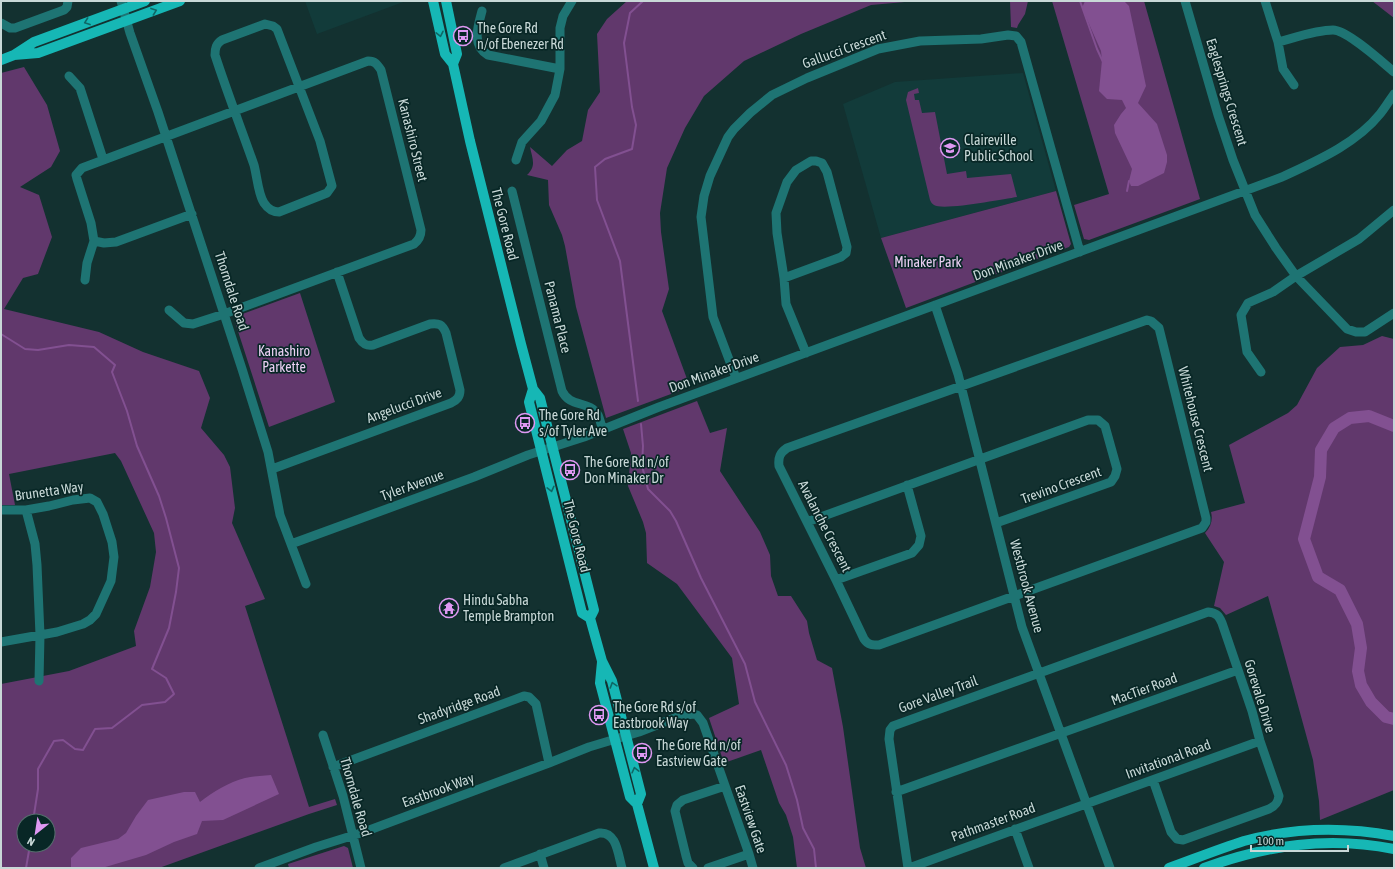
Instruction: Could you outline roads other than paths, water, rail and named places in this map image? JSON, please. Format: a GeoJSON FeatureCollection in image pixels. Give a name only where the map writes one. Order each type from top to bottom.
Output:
{"type":"FeatureCollection","features":[{"type":"Feature","properties":{"kind":"main road"},"geometry":{"type":"LineString","coordinates":[[1,60],[14,55],[34,42],[122,5],[145,1]]}},
{"type":"Feature","properties":{"kind":"main road"},"geometry":{"type":"LineString","coordinates":[[14,55],[38,53],[180,1]]}},
{"type":"Feature","properties":{"kind":"main road","name":"The Gore Road"},"geometry":{"type":"LineString","coordinates":[[433,1],[445,54],[453,64],[470,140],[533,389],[540,398],[553,448],[594,610],[590,618],[602,661],[612,681],[641,794],[637,804]]}},
{"type":"Feature","properties":{"kind":"main road","name":"The Gore Road"},"geometry":{"type":"LineString","coordinates":[[446,1],[457,54],[453,64]]}},
{"type":"Feature","properties":{"kind":"main road","name":"The Gore Road"},"geometry":{"type":"LineString","coordinates":[[533,389],[529,402],[541,451],[582,613],[590,618]]}},
{"type":"Feature","properties":{"kind":"main road","name":"The Gore Road"},"geometry":{"type":"LineString","coordinates":[[602,661],[600,683],[630,797],[637,804],[654,868]]}},
{"type":"Feature","properties":{"kind":"main road"},"geometry":{"type":"LineString","coordinates":[[1169,868],[1244,842],[1272,835],[1326,831],[1373,833],[1394,836]]}},
{"type":"Feature","properties":{"kind":"main road"},"geometry":{"type":"LineString","coordinates":[[1204,868],[1251,853],[1295,845],[1315,843],[1354,844],[1394,849]]}},
{"type":"Feature","properties":{"kind":"street"},"geometry":{"type":"LineString","coordinates":[[1,22],[5,26],[15,28],[64,10],[67,7],[68,1]]}},
{"type":"Feature","properties":{"kind":"street"},"geometry":{"type":"LineString","coordinates":[[516,160],[522,142],[541,121],[557,88],[560,69],[560,28],[563,16],[572,1]]}},
{"type":"Feature","properties":{"kind":"street","name":"Eaglesprings Crescent"},"geometry":{"type":"LineString","coordinates":[[1185,1],[1218,115],[1233,160],[1255,215],[1276,248],[1296,276],[1348,329],[1356,332],[1365,332],[1394,313]]}},
{"type":"Feature","properties":{"kind":"street"},"geometry":{"type":"LineString","coordinates":[[1265,1],[1278,42],[1283,69],[1294,85]]}},
{"type":"Feature","properties":{"kind":"street","name":"Thorndale Road"},"geometry":{"type":"LineString","coordinates":[[122,5],[192,214],[268,452],[280,515],[306,584]]}},
{"type":"Feature","properties":{"kind":"street"},"geometry":{"type":"LineString","coordinates":[[482,11],[476,31],[479,46],[482,51],[488,55],[560,69]]}},
{"type":"Feature","properties":{"kind":"street"},"geometry":{"type":"LineString","coordinates":[[265,24],[273,26],[277,29],[299,86],[320,141],[332,186],[327,193],[286,210],[274,212],[263,202],[254,166],[215,55],[217,43],[265,24]]}},
{"type":"Feature","properties":{"kind":"street"},"geometry":{"type":"LineString","coordinates":[[1278,42],[1323,31],[1334,30],[1350,38],[1394,72]]}},
{"type":"Feature","properties":{"kind":"street","name":"Gallucci Crescent"},"geometry":{"type":"LineString","coordinates":[[736,378],[713,317],[702,233],[701,217],[704,196],[713,169],[728,137],[734,129],[766,100],[807,78],[878,49],[920,41],[982,39],[1008,35],[1016,36],[1021,42],[1080,252]]}},
{"type":"Feature","properties":{"kind":"street","name":"Kanashiro Street"},"geometry":{"type":"LineString","coordinates":[[94,241],[91,223],[76,175],[82,168],[368,61],[373,61],[378,64],[381,70],[421,230],[419,239],[414,244],[193,324],[184,323],[169,310]]}},
{"type":"Feature","properties":{"kind":"street"},"geometry":{"type":"LineString","coordinates":[[69,76],[80,88],[103,159]]}},
{"type":"Feature","properties":{"kind":"street","name":"Don Minaker Drive"},"geometry":{"type":"LineString","coordinates":[[541,451],[603,430],[736,378],[1282,177],[1323,158],[1357,136],[1380,115],[1394,94]]}},
{"type":"Feature","properties":{"kind":"street"},"geometry":{"type":"LineString","coordinates":[[784,278],[841,257],[846,253],[847,247],[826,172],[822,163],[816,161],[811,161],[804,164],[791,175],[776,212],[777,233],[784,278],[786,304],[806,353]]}},
{"type":"Feature","properties":{"kind":"street","name":"Panama Place"},"geometry":{"type":"LineString","coordinates":[[512,191],[562,390],[569,400],[593,409],[597,414],[603,430]]}},
{"type":"Feature","properties":{"kind":"street"},"geometry":{"type":"LineString","coordinates":[[1261,372],[1247,352],[1241,315],[1248,303],[1273,292],[1296,276],[1359,239],[1394,210]]}},
{"type":"Feature","properties":{"kind":"street"},"geometry":{"type":"LineString","coordinates":[[85,280],[87,263],[94,241],[116,242],[192,214]]}},
{"type":"Feature","properties":{"kind":"street","name":"Angelucci Drive"},"geometry":{"type":"LineString","coordinates":[[272,469],[450,403],[460,395],[457,376],[446,333],[441,324],[430,324],[373,345],[367,346],[363,344],[359,338],[337,272]]}},
{"type":"Feature","properties":{"kind":"street","name":"Westbrook Avenue"},"geometry":{"type":"LineString","coordinates":[[935,305],[951,350],[961,386],[1022,627],[1110,868]]}},
{"type":"Feature","properties":{"kind":"street","name":"Whitehouse Crescent"},"geometry":{"type":"LineString","coordinates":[[961,386],[1142,321],[1151,321],[1159,328],[1206,522],[1199,529],[1015,596]]}},
{"type":"Feature","properties":{"kind":"street","name":"Avalanche Crescent"},"geometry":{"type":"LineString","coordinates":[[961,386],[787,448],[782,451],[778,460],[779,466],[864,639],[868,644],[879,645],[1015,596]]}},
{"type":"Feature","properties":{"kind":"street","name":"Trevino Crescent"},"geometry":{"type":"LineString","coordinates":[[807,522],[1093,419],[1098,420],[1106,426],[1116,469],[1115,476],[1111,482],[996,523]]}},
{"type":"Feature","properties":{"kind":"street","name":"Tyler Avenue"},"geometry":{"type":"LineString","coordinates":[[291,544],[541,451]]}},
{"type":"Feature","properties":{"kind":"street"},"geometry":{"type":"LineString","coordinates":[[836,580],[912,553],[919,546],[920,536],[907,485]]}},
{"type":"Feature","properties":{"kind":"street","name":"Brunetta Way"},"geometry":{"type":"LineString","coordinates":[[1,510],[26,510],[90,498],[97,502],[103,514],[112,542],[114,557],[111,581],[96,614],[90,620],[83,624],[57,632],[1,642]]}},
{"type":"Feature","properties":{"kind":"street"},"geometry":{"type":"LineString","coordinates":[[26,510],[35,544],[37,564],[40,635],[38,681]]}},
{"type":"Feature","properties":{"kind":"street","name":"Gorevale Drive"},"geometry":{"type":"LineString","coordinates":[[1039,673],[1208,612],[1220,617],[1279,796],[1276,805],[1269,809],[1183,840],[1177,839],[1172,832],[1153,780]]}},
{"type":"Feature","properties":{"kind":"street","name":"MacTier Road"},"geometry":{"type":"LineString","coordinates":[[896,792],[1238,670]]}},
{"type":"Feature","properties":{"kind":"street","name":"Gore Valley Trail"},"geometry":{"type":"LineString","coordinates":[[908,868],[889,739],[890,730],[893,726],[1039,673]]}},
{"type":"Feature","properties":{"kind":"street","name":"Shadyridge Road"},"geometry":{"type":"LineString","coordinates":[[333,767],[524,696],[529,697],[536,704],[549,764]]}},
{"type":"Feature","properties":{"kind":"street","name":"Eastview Gate"},"geometry":{"type":"LineString","coordinates":[[626,736],[655,727],[680,716],[693,714],[697,715],[703,723],[753,868]]}},
{"type":"Feature","properties":{"kind":"street","name":"Thorndale Road"},"geometry":{"type":"LineString","coordinates":[[323,735],[353,835],[361,868]]}},
{"type":"Feature","properties":{"kind":"street","name":"Eastbrook Way"},"geometry":{"type":"LineString","coordinates":[[259,868],[549,764],[584,749],[626,736]]}},
{"type":"Feature","properties":{"kind":"street","name":"Invitational Road"},"geometry":{"type":"LineString","coordinates":[[1086,804],[1260,741]]}},
{"type":"Feature","properties":{"kind":"street"},"geometry":{"type":"LineString","coordinates":[[693,868],[688,863],[686,856],[675,811],[677,805],[683,800],[725,786]]}},
{"type":"Feature","properties":{"kind":"street","name":"Pathmaster Road"},"geometry":{"type":"LineString","coordinates":[[908,868],[1086,804]]}},
{"type":"Feature","properties":{"kind":"street"},"geometry":{"type":"LineString","coordinates":[[1015,829],[1029,868]]}},
{"type":"Feature","properties":{"kind":"street"},"geometry":{"type":"LineString","coordinates":[[504,868],[604,832],[612,837],[615,842],[622,868]]}},
{"type":"Feature","properties":{"kind":"street"},"geometry":{"type":"LineString","coordinates":[[540,854],[544,868]]}},
{"type":"Feature","properties":{"kind":"street"},"geometry":{"type":"LineString","coordinates":[[708,868],[749,854]]}},
{"type":"Feature","properties":{"kind":"waterway"},"geometry":{"type":"LineString","coordinates":[[638,401],[620,261],[597,200],[595,167],[605,159],[632,149],[636,125],[632,107],[624,43],[630,13],[643,1]]}},
{"type":"Feature","properties":{"kind":"waterway"},"geometry":{"type":"LineString","coordinates":[[1080,1],[1103,62]]}},
{"type":"Feature","properties":{"kind":"waterway"},"geometry":{"type":"LineString","coordinates":[[1127,191],[1129,181]]}},
{"type":"Feature","properties":{"kind":"waterway"},"geometry":{"type":"LineString","coordinates":[[1,334],[25,349],[38,350],[69,345],[94,347],[115,365],[112,372],[127,411],[137,446],[159,496],[179,568],[169,628],[152,669],[166,678],[174,694],[165,702],[142,705],[112,728],[95,729],[83,750],[75,749],[63,740],[54,741],[38,769],[38,789],[34,813]]}},
{"type":"Feature","properties":{"kind":"waterway"},"geometry":{"type":"LineString","coordinates":[[1394,426],[1369,416],[1350,418],[1334,428],[1321,450],[1320,477],[1304,539],[1318,577],[1340,590],[1357,624],[1361,648],[1358,671],[1361,685],[1371,702],[1386,717],[1394,719]]}},
{"type":"Feature","properties":{"kind":"waterway"},"geometry":{"type":"LineString","coordinates":[[641,424],[643,446],[642,466],[648,489],[670,511],[676,521],[701,578],[745,664],[755,702],[786,765],[797,800],[803,828],[814,849],[816,868]]}},
{"type":"Feature","properties":{"kind":"waterway"},"geometry":{"type":"LineString","coordinates":[[26,868],[29,853]]}},
{"type":"Feature","properties":{"kind":"place","name":"The Gore Rd n/of Ebenezer Rd"},"geometry":{"type":"Point","coordinates":[463,36]}},
{"type":"Feature","properties":{"kind":"place","name":"Claireville Public School"},"geometry":{"type":"Point","coordinates":[950,148]}},
{"type":"Feature","properties":{"kind":"place","name":"The Gore Rd s/of Tyler Ave"},"geometry":{"type":"Point","coordinates":[525,423]}},
{"type":"Feature","properties":{"kind":"place","name":"The Gore Rd n/of Don Minaker Dr"},"geometry":{"type":"Point","coordinates":[570,470]}},
{"type":"Feature","properties":{"kind":"place","name":"Hindu Sabha Temple Brampton"},"geometry":{"type":"Point","coordinates":[449,608]}},
{"type":"Feature","properties":{"kind":"place","name":"The Gore Rd s/of Eastbrook Way"},"geometry":{"type":"Point","coordinates":[599,715]}},
{"type":"Feature","properties":{"kind":"place","name":"The Gore Rd n/of Eastview Gate"},"geometry":{"type":"Point","coordinates":[642,753]}},
{"type":"Feature","properties":{"kind":"park label","name":"Minaker Park"},"geometry":{"type":"Point","coordinates":[928,262]}},
{"type":"Feature","properties":{"kind":"park label","name":"Kanashiro Parkette"},"geometry":{"type":"Point","coordinates":[284,360]}}]}
